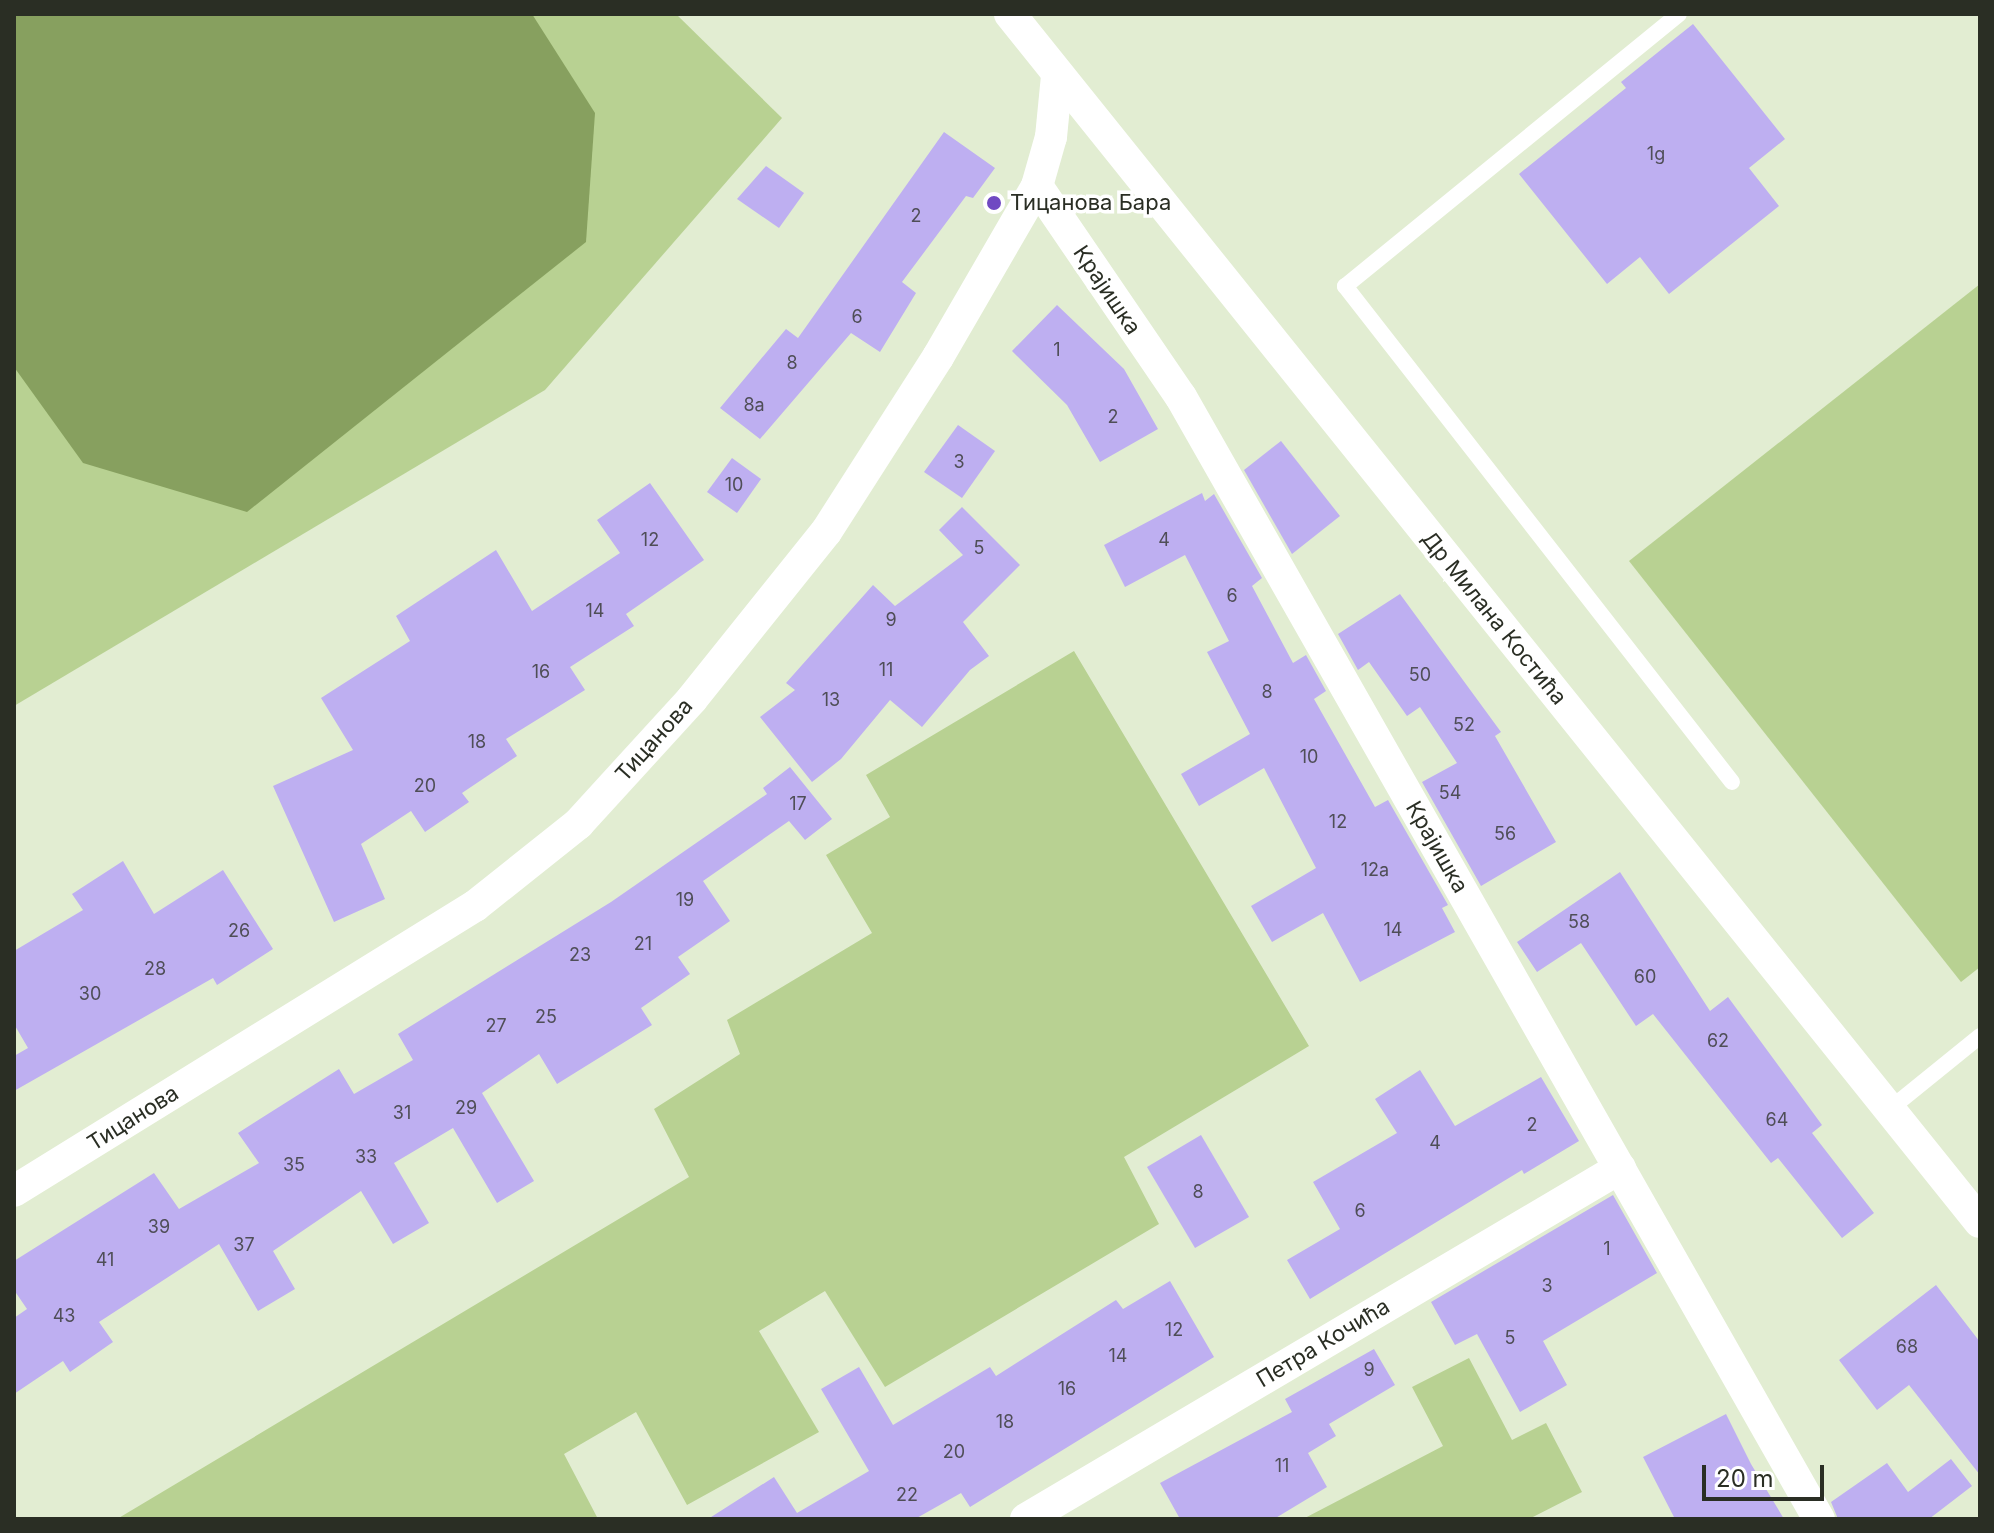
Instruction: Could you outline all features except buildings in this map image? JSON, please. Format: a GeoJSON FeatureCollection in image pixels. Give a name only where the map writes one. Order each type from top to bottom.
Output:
{"type":"FeatureCollection","features":[{"type":"Feature","properties":{"kind":"street","name":"Др Милана Костића"},"geometry":{"type":"LineString","coordinates":[[1010,14],[1980,1222]]}},
{"type":"Feature","properties":{"kind":"street","name":"Тицанова"},"geometry":{"type":"LineString","coordinates":[[14,1191],[475,906],[578,824],[692,699],[826,532],[938,357],[1037,186],[1051,137],[1057,76]]}},
{"type":"Feature","properties":{"kind":"street","name":"Крајишка"},"geometry":{"type":"LineString","coordinates":[[1037,186],[1181,397],[1819,1519]]}},
{"type":"Feature","properties":{"kind":"street","name":"Петра Кочића"},"geometry":{"type":"LineString","coordinates":[[1026,1519],[1620,1168]]}},
{"type":"Feature","properties":{"kind":"lane"},"geometry":{"type":"LineString","coordinates":[[1679,14],[1345,286],[1732,782]]}},
{"type":"Feature","properties":{"kind":"lane"},"geometry":{"type":"LineString","coordinates":[[1890,1109],[1980,1036]]}},
{"type":"Feature","properties":{"kind":"shaded area"},"geometry":{"type":"Polygon","coordinates":[[[14,14],[676,14],[782,118],[545,390],[14,706],[14,14]]]}},
{"type":"Feature","properties":{"kind":"shaded area"},"geometry":{"type":"Polygon","coordinates":[[[14,14],[532,14],[595,113],[586,242],[247,512],[83,463],[14,367],[14,14]]]}},
{"type":"Feature","properties":{"kind":"shaded area"},"geometry":{"type":"Polygon","coordinates":[[[1980,284],[1980,967],[1961,982],[1629,561],[1980,284]]]}},
{"type":"Feature","properties":{"kind":"shaded area"},"geometry":{"type":"Polygon","coordinates":[[[1074,651],[1309,1046],[1124,1157],[1159,1224],[885,1387],[825,1291],[759,1331],[819,1432],[687,1505],[636,1412],[564,1454],[598,1519],[117,1519],[689,1177],[654,1109],[740,1054],[727,1020],[872,933],[826,855],[890,817],[866,775],[1074,651]]]}},
{"type":"Feature","properties":{"kind":"shaded area"},"geometry":{"type":"Polygon","coordinates":[[[1469,1358],[1512,1440],[1546,1423],[1582,1492],[1529,1519],[1303,1519],[1443,1446],[1412,1387],[1469,1358]]]}},
{"type":"Feature","properties":{"kind":"place","name":"Тицанова Бара"},"geometry":{"type":"Point","coordinates":[994,203]}}]}
